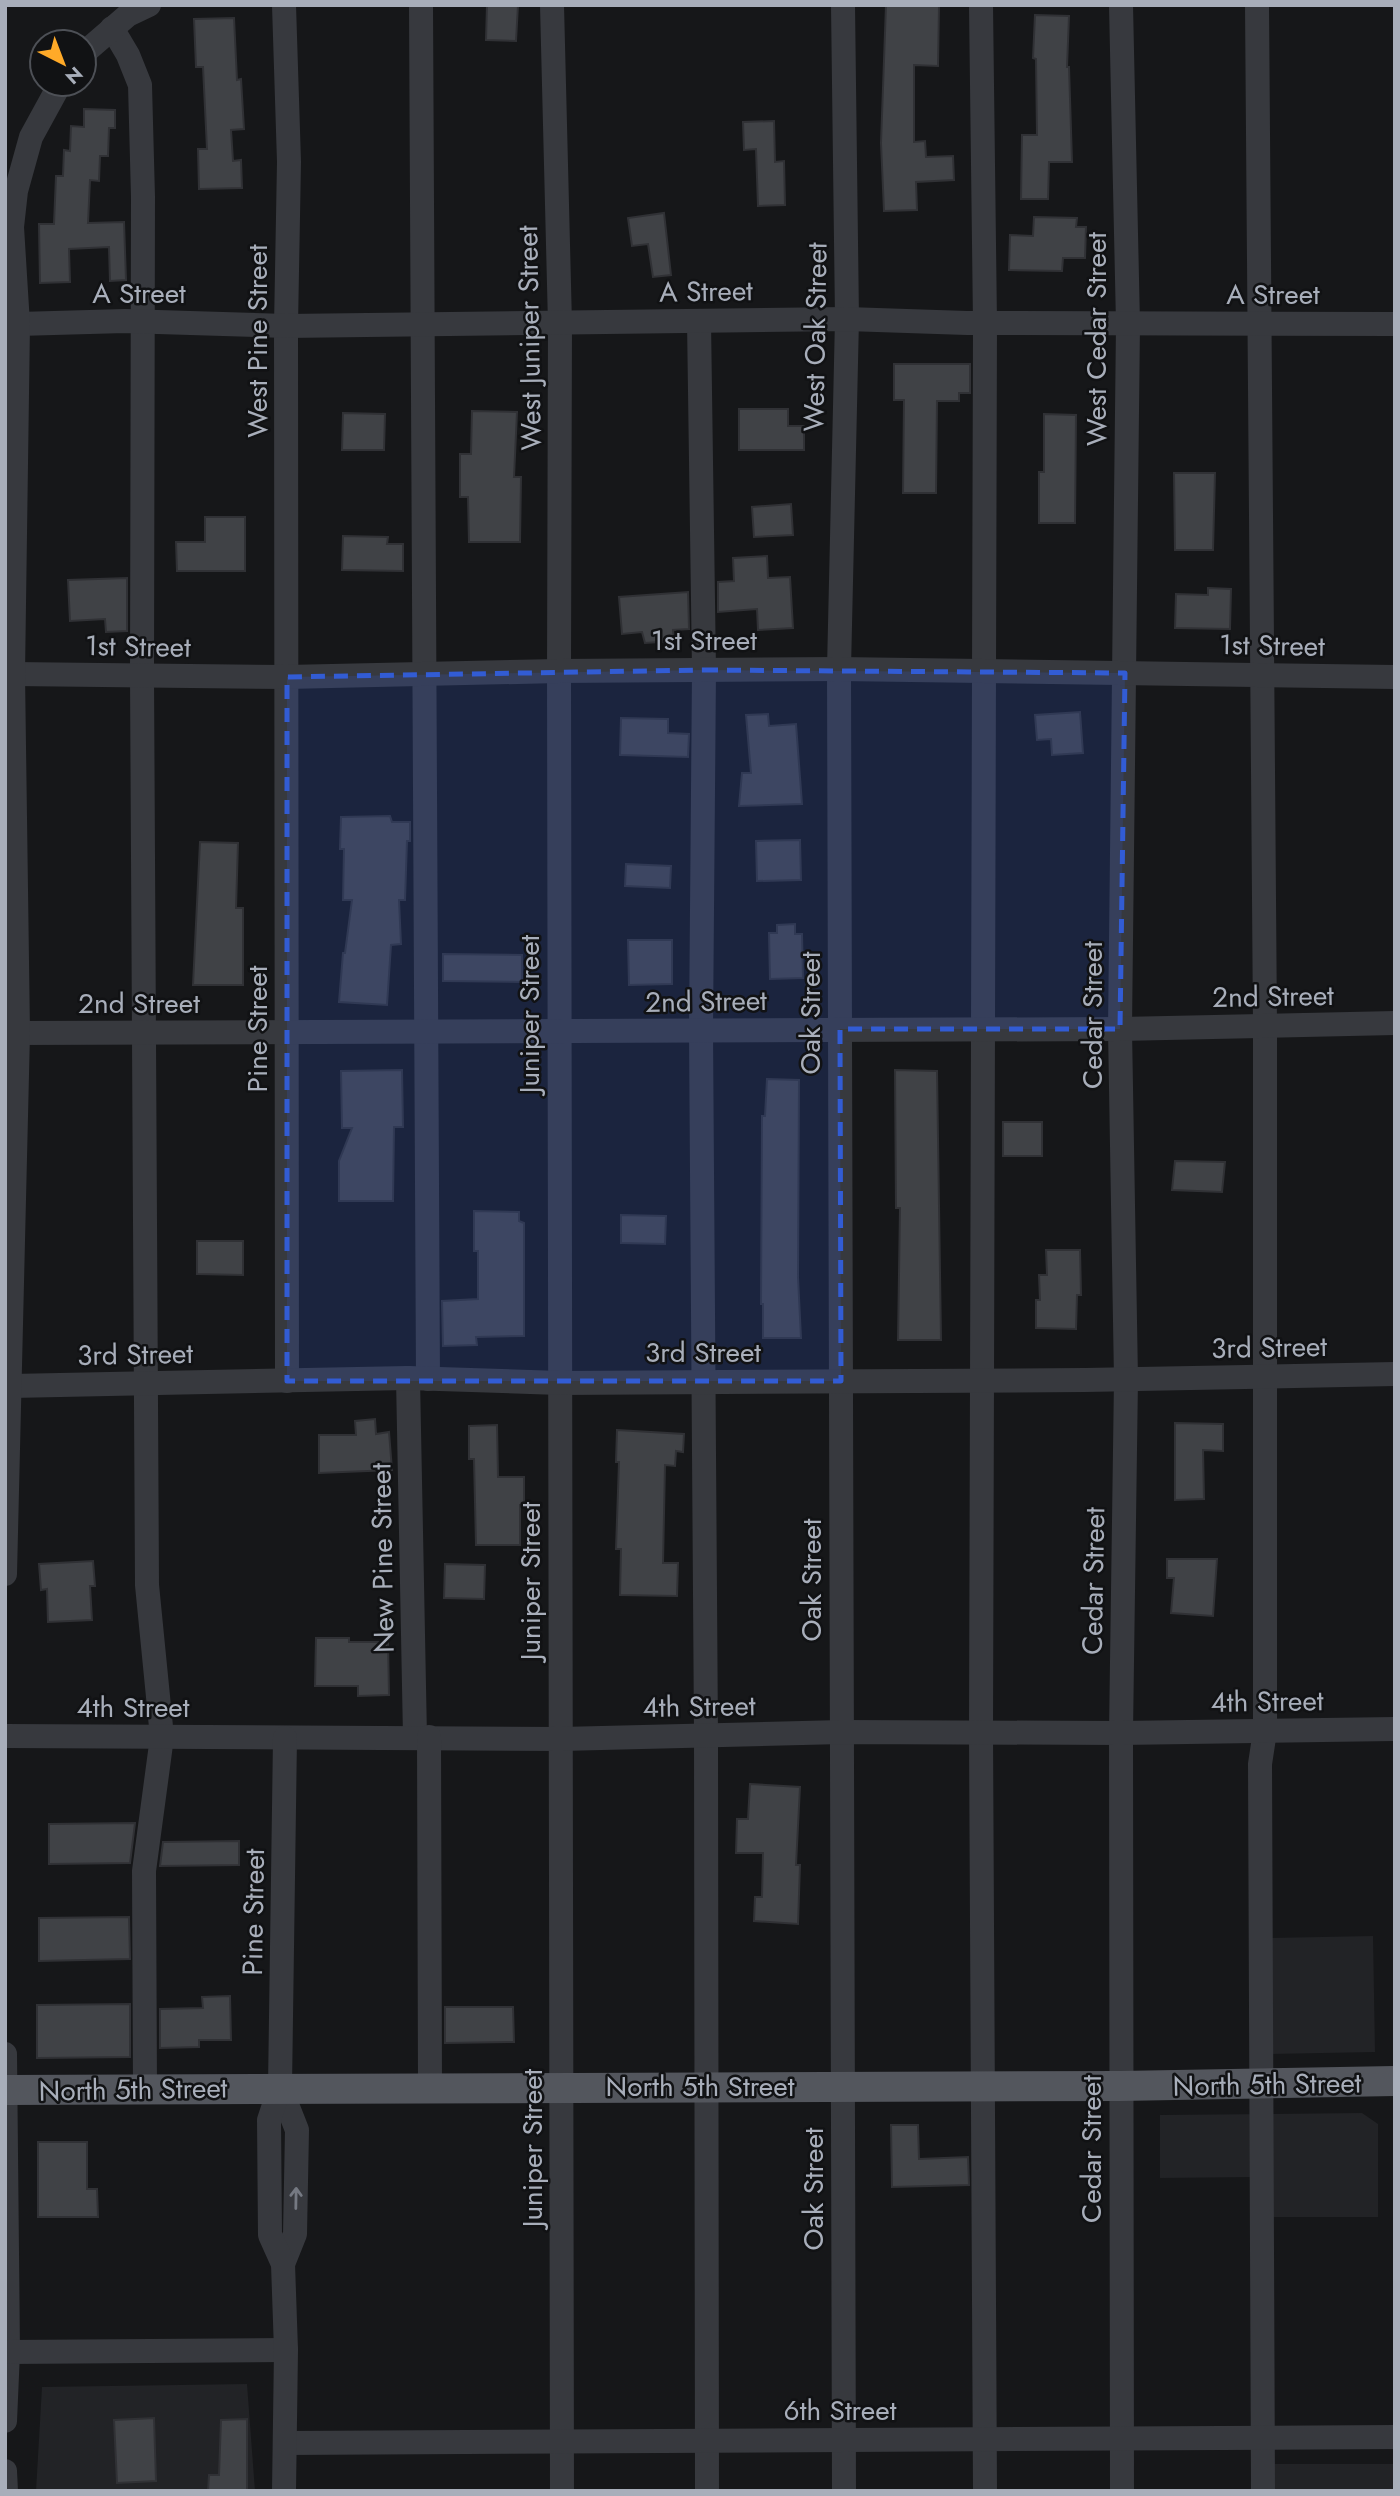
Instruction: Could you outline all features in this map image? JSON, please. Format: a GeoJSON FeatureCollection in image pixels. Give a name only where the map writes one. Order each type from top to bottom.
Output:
{"type":"FeatureCollection","features":[{"type":"Feature","properties":{"kind":"main road","name":"North 5th Street"},"geometry":{"type":"LineString","coordinates":[[6,2090],[1120,2086],[1395,2081]]}},
{"type":"Feature","properties":{"kind":"street"},"geometry":{"type":"LineString","coordinates":[[98,40],[128,15],[149,5]]}},
{"type":"Feature","properties":{"kind":"street","name":"West Pine Street"},"geometry":{"type":"LineString","coordinates":[[284,5],[289,162],[286,326],[287,677]]}},
{"type":"Feature","properties":{"kind":"street","name":"New Pine Street"},"geometry":{"type":"LineString","coordinates":[[421,5],[425,322],[424,1031],[418,1378],[430,2087]]}},
{"type":"Feature","properties":{"kind":"street","name":"West Juniper Street"},"geometry":{"type":"LineString","coordinates":[[552,5],[561,324],[559,671]]}},
{"type":"Feature","properties":{"kind":"street","name":"West Oak Street"},"geometry":{"type":"LineString","coordinates":[[839,669],[847,319],[843,5]]}},
{"type":"Feature","properties":{"kind":"street"},"geometry":{"type":"LineString","coordinates":[[981,5],[985,323],[981,1732],[985,2491]]}},
{"type":"Feature","properties":{"kind":"street","name":"West Cedar Street"},"geometry":{"type":"LineString","coordinates":[[1121,5],[1128,324],[1125,673]]}},
{"type":"Feature","properties":{"kind":"street"},"geometry":{"type":"LineString","coordinates":[[1257,5],[1260,675],[1265,1026],[1265,1731],[1260,1764],[1264,2491]]}},
{"type":"Feature","properties":{"kind":"street"},"geometry":{"type":"LineString","coordinates":[[111,28],[128,55],[140,85],[147,1585],[162,1737],[144,1871],[145,2089]]}},
{"type":"Feature","properties":{"kind":"street"},"geometry":{"type":"LineString","coordinates":[[5,1574],[18,1033],[13,674],[18,324],[12,227],[16,191],[31,137],[52,98]]}},
{"type":"Feature","properties":{"kind":"street","name":"A Street"},"geometry":{"type":"LineString","coordinates":[[18,324],[143,322],[286,326],[425,322],[561,324],[847,319],[985,323],[1395,324]]}},
{"type":"Feature","properties":{"kind":"street"},"geometry":{"type":"LineString","coordinates":[[699,321],[704,670],[701,1030],[706,1735],[707,2491]]}},
{"type":"Feature","properties":{"kind":"street","name":"1st Street"},"geometry":{"type":"LineString","coordinates":[[13,674],[287,677],[839,669],[1395,677]]}},
{"type":"Feature","properties":{"kind":"street","name":"Oak Street"},"geometry":{"type":"LineString","coordinates":[[839,669],[844,2491]]}},
{"type":"Feature","properties":{"kind":"street","name":"Juniper Street"},"geometry":{"type":"LineString","coordinates":[[559,671],[562,2491]]}},
{"type":"Feature","properties":{"kind":"street","name":"Cedar Street"},"geometry":{"type":"LineString","coordinates":[[1122,2491],[1121,1733],[1126,1379],[1120,1029],[1125,673]]}},
{"type":"Feature","properties":{"kind":"street","name":"Pine Street"},"geometry":{"type":"LineString","coordinates":[[287,677],[287,1381]]}},
{"type":"Feature","properties":{"kind":"street","name":"2nd Street"},"geometry":{"type":"LineString","coordinates":[[18,1033],[1120,1029],[1395,1023]]}},
{"type":"Feature","properties":{"kind":"street","name":"3rd Street"},"geometry":{"type":"LineString","coordinates":[[11,1386],[418,1378],[560,1383],[1126,1379],[1395,1374]]}},
{"type":"Feature","properties":{"kind":"street","name":"4th Street"},"geometry":{"type":"LineString","coordinates":[[5,1736],[561,1739],[842,1732],[1121,1733],[1395,1729]]}},
{"type":"Feature","properties":{"kind":"street","name":"Pine Street"},"geometry":{"type":"LineString","coordinates":[[284,2491],[286,2350],[283,2264],[270,2235],[269,2120],[281,2087],[285,1738]]}},
{"type":"Feature","properties":{"kind":"street"},"geometry":{"type":"LineString","coordinates":[[5,2054],[8,2352],[5,2421]]}},
{"type":"Feature","properties":{"kind":"street"},"geometry":{"type":"LineString","coordinates":[[8,2352],[286,2350]]}},
{"type":"Feature","properties":{"kind":"street","name":"6th Street"},"geometry":{"type":"LineString","coordinates":[[286,2443],[1395,2437]]}},
{"type":"Feature","properties":{"kind":"street"},"geometry":{"type":"LineString","coordinates":[[5,2471],[6,2491]]}},
{"type":"Feature","properties":{"kind":"highlighted area"},"geometry":{"type":"Polygon","coordinates":[[[704,670],[1125,673],[1120,1029],[840,1029],[841,1381],[287,1381],[287,677],[704,670]]]}},
{"type":"Feature","properties":{"kind":"shaded area"},"geometry":{"type":"Polygon","coordinates":[[[1373,1936],[1375,2052],[1270,2054],[1268,1938],[1373,1936]]]}},
{"type":"Feature","properties":{"kind":"shaded area"},"geometry":{"type":"Polygon","coordinates":[[[1362,2113],[1378,2124],[1378,2217],[1256,2217],[1255,2177],[1160,2178],[1160,2115],[1362,2113]]]}},
{"type":"Feature","properties":{"kind":"shaded area"},"geometry":{"type":"Polygon","coordinates":[[[247,2384],[255,2491],[36,2491],[42,2387],[247,2384]]]}},
{"type":"Feature","properties":{"kind":"shaded area"},"geometry":{"type":"Polygon","coordinates":[[[1273,2464],[1395,2464],[1395,2491],[1273,2491],[1273,2464]]]}},
{"type":"Feature","properties":{"kind":"building"},"geometry":{"type":"Polygon","coordinates":[[[487,5],[518,5],[516,41],[486,40],[487,5]]]}},
{"type":"Feature","properties":{"kind":"building"},"geometry":{"type":"Polygon","coordinates":[[[886,5],[939,6],[938,66],[914,65],[914,142],[925,141],[926,157],[953,156],[954,180],[916,182],[917,210],[884,211],[881,143],[886,5]]]}},
{"type":"Feature","properties":{"kind":"building"},"geometry":{"type":"Polygon","coordinates":[[[1035,15],[1069,16],[1067,67],[1072,162],[1049,162],[1048,199],[1021,199],[1022,135],[1037,135],[1036,59],[1033,58],[1035,15]]]}},
{"type":"Feature","properties":{"kind":"building"},"geometry":{"type":"Polygon","coordinates":[[[234,18],[237,80],[241,79],[244,129],[231,130],[233,161],[241,160],[242,188],[199,189],[198,149],[207,149],[203,67],[196,67],[194,19],[234,18]]]}},
{"type":"Feature","properties":{"kind":"building"},"geometry":{"type":"Polygon","coordinates":[[[84,109],[115,110],[115,128],[109,128],[108,156],[100,156],[99,181],[90,180],[88,223],[124,222],[126,280],[110,281],[109,247],[69,249],[70,282],[40,283],[39,224],[54,224],[56,176],[63,176],[64,150],[70,151],[71,126],[84,127],[84,109]]]}},
{"type":"Feature","properties":{"kind":"building"},"geometry":{"type":"Polygon","coordinates":[[[774,121],[775,162],[784,161],[785,205],[758,206],[756,149],[744,150],[743,122],[774,121]]]}},
{"type":"Feature","properties":{"kind":"building"},"geometry":{"type":"Polygon","coordinates":[[[664,213],[671,275],[653,277],[648,244],[632,246],[628,218],[664,213]]]}},
{"type":"Feature","properties":{"kind":"building"},"geometry":{"type":"Polygon","coordinates":[[[1034,217],[1077,218],[1076,227],[1086,227],[1085,258],[1063,258],[1062,271],[1009,270],[1010,235],[1033,236],[1034,217]]]}},
{"type":"Feature","properties":{"kind":"building"},"geometry":{"type":"Polygon","coordinates":[[[894,364],[970,364],[970,393],[959,393],[959,401],[937,401],[936,493],[903,493],[904,400],[894,400],[894,364]]]}},
{"type":"Feature","properties":{"kind":"building"},"geometry":{"type":"Polygon","coordinates":[[[739,409],[788,409],[788,426],[804,426],[804,450],[739,450],[739,409]]]}},
{"type":"Feature","properties":{"kind":"building"},"geometry":{"type":"Polygon","coordinates":[[[472,411],[517,412],[514,477],[521,477],[520,542],[469,542],[468,497],[460,497],[460,454],[471,454],[472,411]]]}},
{"type":"Feature","properties":{"kind":"building"},"geometry":{"type":"Polygon","coordinates":[[[343,413],[385,414],[384,450],[342,450],[343,413]]]}},
{"type":"Feature","properties":{"kind":"building"},"geometry":{"type":"Polygon","coordinates":[[[1044,414],[1076,415],[1075,523],[1039,523],[1039,472],[1044,472],[1044,414]]]}},
{"type":"Feature","properties":{"kind":"building"},"geometry":{"type":"Polygon","coordinates":[[[1174,473],[1215,473],[1213,550],[1175,550],[1174,473]]]}},
{"type":"Feature","properties":{"kind":"building"},"geometry":{"type":"Polygon","coordinates":[[[791,504],[793,535],[754,537],[752,507],[791,504]]]}},
{"type":"Feature","properties":{"kind":"building"},"geometry":{"type":"Polygon","coordinates":[[[205,517],[245,517],[245,571],[177,571],[176,542],[205,542],[205,517]]]}},
{"type":"Feature","properties":{"kind":"building"},"geometry":{"type":"Polygon","coordinates":[[[343,536],[388,537],[387,544],[403,544],[403,571],[342,570],[343,536]]]}},
{"type":"Feature","properties":{"kind":"building"},"geometry":{"type":"Polygon","coordinates":[[[767,556],[768,578],[790,577],[793,628],[758,630],[757,609],[718,612],[718,582],[734,581],[733,558],[767,556]]]}},
{"type":"Feature","properties":{"kind":"building"},"geometry":{"type":"Polygon","coordinates":[[[127,578],[127,631],[106,632],[105,619],[70,621],[68,580],[127,578]]]}},
{"type":"Feature","properties":{"kind":"building"},"geometry":{"type":"Polygon","coordinates":[[[1208,588],[1231,589],[1230,629],[1175,628],[1176,594],[1208,595],[1208,588]]]}},
{"type":"Feature","properties":{"kind":"building"},"geometry":{"type":"Polygon","coordinates":[[[688,592],[689,629],[673,630],[674,641],[645,643],[642,632],[622,634],[619,597],[688,592]]]}},
{"type":"Feature","properties":{"kind":"building"},"geometry":{"type":"Polygon","coordinates":[[[1080,712],[1083,753],[1052,755],[1051,739],[1037,740],[1035,715],[1080,712]]]}},
{"type":"Feature","properties":{"kind":"building"},"geometry":{"type":"Polygon","coordinates":[[[768,714],[769,726],[796,724],[802,804],[739,806],[742,773],[751,773],[746,715],[768,714]]]}},
{"type":"Feature","properties":{"kind":"building"},"geometry":{"type":"Polygon","coordinates":[[[621,718],[668,719],[668,733],[689,734],[688,757],[620,755],[621,718]]]}},
{"type":"Feature","properties":{"kind":"building"},"geometry":{"type":"Polygon","coordinates":[[[390,816],[392,822],[410,822],[410,841],[407,841],[405,900],[399,900],[401,944],[391,945],[387,1005],[339,1002],[343,953],[352,900],[343,900],[344,849],[340,849],[341,817],[390,816]]]}},
{"type":"Feature","properties":{"kind":"building"},"geometry":{"type":"Polygon","coordinates":[[[800,840],[801,880],[757,881],[756,841],[800,840]]]}},
{"type":"Feature","properties":{"kind":"building"},"geometry":{"type":"Polygon","coordinates":[[[200,842],[238,843],[236,908],[243,908],[243,985],[193,985],[200,842]]]}},
{"type":"Feature","properties":{"kind":"building"},"geometry":{"type":"Polygon","coordinates":[[[626,864],[671,866],[670,888],[625,886],[626,864]]]}},
{"type":"Feature","properties":{"kind":"building"},"geometry":{"type":"Polygon","coordinates":[[[795,924],[795,934],[802,934],[803,978],[770,979],[769,933],[777,933],[777,925],[795,924]]]}},
{"type":"Feature","properties":{"kind":"building"},"geometry":{"type":"Polygon","coordinates":[[[628,940],[672,940],[672,984],[629,985],[628,940]]]}},
{"type":"Feature","properties":{"kind":"building"},"geometry":{"type":"Polygon","coordinates":[[[443,954],[522,955],[522,982],[443,981],[443,954]]]}},
{"type":"Feature","properties":{"kind":"building"},"geometry":{"type":"Polygon","coordinates":[[[402,1070],[403,1127],[394,1127],[393,1201],[339,1201],[339,1161],[352,1128],[342,1128],[341,1071],[402,1070]]]}},
{"type":"Feature","properties":{"kind":"building"},"geometry":{"type":"Polygon","coordinates":[[[895,1070],[937,1071],[941,1340],[898,1340],[900,1208],[896,1208],[895,1070]]]}},
{"type":"Feature","properties":{"kind":"building"},"geometry":{"type":"Polygon","coordinates":[[[767,1079],[799,1080],[798,1277],[801,1338],[763,1338],[762,1116],[765,1116],[767,1079]]]}},
{"type":"Feature","properties":{"kind":"building"},"geometry":{"type":"Polygon","coordinates":[[[1003,1122],[1042,1122],[1042,1156],[1003,1156],[1003,1122]]]}},
{"type":"Feature","properties":{"kind":"building"},"geometry":{"type":"Polygon","coordinates":[[[1175,1161],[1225,1162],[1222,1192],[1172,1190],[1175,1161]]]}},
{"type":"Feature","properties":{"kind":"building"},"geometry":{"type":"Polygon","coordinates":[[[474,1211],[519,1212],[519,1221],[524,1223],[524,1336],[476,1337],[477,1345],[443,1346],[442,1301],[478,1299],[478,1251],[474,1251],[474,1211]]]}},
{"type":"Feature","properties":{"kind":"building"},"geometry":{"type":"Polygon","coordinates":[[[621,1215],[666,1216],[665,1244],[621,1243],[621,1215]]]}},
{"type":"Feature","properties":{"kind":"building"},"geometry":{"type":"Polygon","coordinates":[[[197,1241],[243,1241],[243,1275],[197,1274],[197,1241]]]}},
{"type":"Feature","properties":{"kind":"building"},"geometry":{"type":"Polygon","coordinates":[[[1046,1250],[1080,1250],[1081,1295],[1077,1295],[1076,1329],[1036,1328],[1036,1300],[1040,1300],[1039,1275],[1047,1275],[1046,1250]]]}},
{"type":"Feature","properties":{"kind":"building"},"geometry":{"type":"Polygon","coordinates":[[[375,1419],[376,1434],[389,1432],[392,1470],[319,1473],[319,1435],[356,1435],[355,1421],[375,1419]]]}},
{"type":"Feature","properties":{"kind":"building"},"geometry":{"type":"Polygon","coordinates":[[[1175,1423],[1223,1424],[1223,1451],[1203,1450],[1204,1499],[1175,1500],[1175,1423]]]}},
{"type":"Feature","properties":{"kind":"building"},"geometry":{"type":"Polygon","coordinates":[[[497,1425],[498,1477],[524,1477],[524,1505],[520,1505],[520,1545],[476,1545],[474,1459],[469,1459],[469,1426],[497,1425]]]}},
{"type":"Feature","properties":{"kind":"building"},"geometry":{"type":"Polygon","coordinates":[[[617,1430],[684,1434],[683,1452],[676,1451],[675,1466],[665,1465],[663,1563],[678,1563],[677,1596],[620,1595],[621,1549],[616,1549],[619,1462],[616,1462],[617,1430]]]}},
{"type":"Feature","properties":{"kind":"building"},"geometry":{"type":"Polygon","coordinates":[[[1167,1559],[1217,1559],[1213,1616],[1171,1613],[1174,1578],[1167,1578],[1167,1559]]]}},
{"type":"Feature","properties":{"kind":"building"},"geometry":{"type":"Polygon","coordinates":[[[93,1561],[95,1586],[90,1586],[92,1620],[48,1622],[47,1589],[41,1590],[39,1564],[93,1561]]]}},
{"type":"Feature","properties":{"kind":"building"},"geometry":{"type":"Polygon","coordinates":[[[445,1564],[485,1565],[484,1599],[444,1598],[445,1564]]]}},
{"type":"Feature","properties":{"kind":"building"},"geometry":{"type":"Polygon","coordinates":[[[316,1638],[349,1638],[349,1642],[388,1642],[389,1695],[358,1696],[358,1686],[315,1686],[316,1638]]]}},
{"type":"Feature","properties":{"kind":"building"},"geometry":{"type":"Polygon","coordinates":[[[750,1784],[800,1787],[796,1865],[800,1865],[798,1924],[754,1921],[755,1897],[762,1897],[763,1853],[736,1853],[737,1819],[748,1819],[750,1784]]]}},
{"type":"Feature","properties":{"kind":"building"},"geometry":{"type":"Polygon","coordinates":[[[135,1823],[130,1863],[49,1864],[49,1824],[135,1823]]]}},
{"type":"Feature","properties":{"kind":"building"},"geometry":{"type":"Polygon","coordinates":[[[239,1841],[239,1865],[160,1866],[163,1842],[239,1841]]]}},
{"type":"Feature","properties":{"kind":"building"},"geometry":{"type":"Polygon","coordinates":[[[129,1917],[130,1959],[39,1961],[39,1918],[129,1917]]]}},
{"type":"Feature","properties":{"kind":"building"},"geometry":{"type":"Polygon","coordinates":[[[230,1996],[231,2040],[199,2040],[199,2047],[160,2048],[160,2009],[203,2008],[202,1997],[230,1996]]]}},
{"type":"Feature","properties":{"kind":"building"},"geometry":{"type":"Polygon","coordinates":[[[130,2004],[130,2057],[37,2058],[37,2005],[130,2004]]]}},
{"type":"Feature","properties":{"kind":"building"},"geometry":{"type":"Polygon","coordinates":[[[445,2007],[513,2007],[514,2042],[445,2043],[445,2007]]]}},
{"type":"Feature","properties":{"kind":"building"},"geometry":{"type":"Polygon","coordinates":[[[891,2125],[918,2125],[919,2159],[968,2157],[969,2185],[892,2187],[891,2125]]]}},
{"type":"Feature","properties":{"kind":"building"},"geometry":{"type":"Polygon","coordinates":[[[38,2142],[87,2142],[87,2189],[97,2189],[98,2217],[38,2217],[38,2142]]]}},
{"type":"Feature","properties":{"kind":"building"},"geometry":{"type":"Polygon","coordinates":[[[154,2418],[156,2481],[117,2483],[114,2420],[154,2418]]]}},
{"type":"Feature","properties":{"kind":"building"},"geometry":{"type":"Polygon","coordinates":[[[247,2419],[247,2491],[208,2491],[209,2475],[219,2475],[221,2420],[247,2419]]]}}]}
